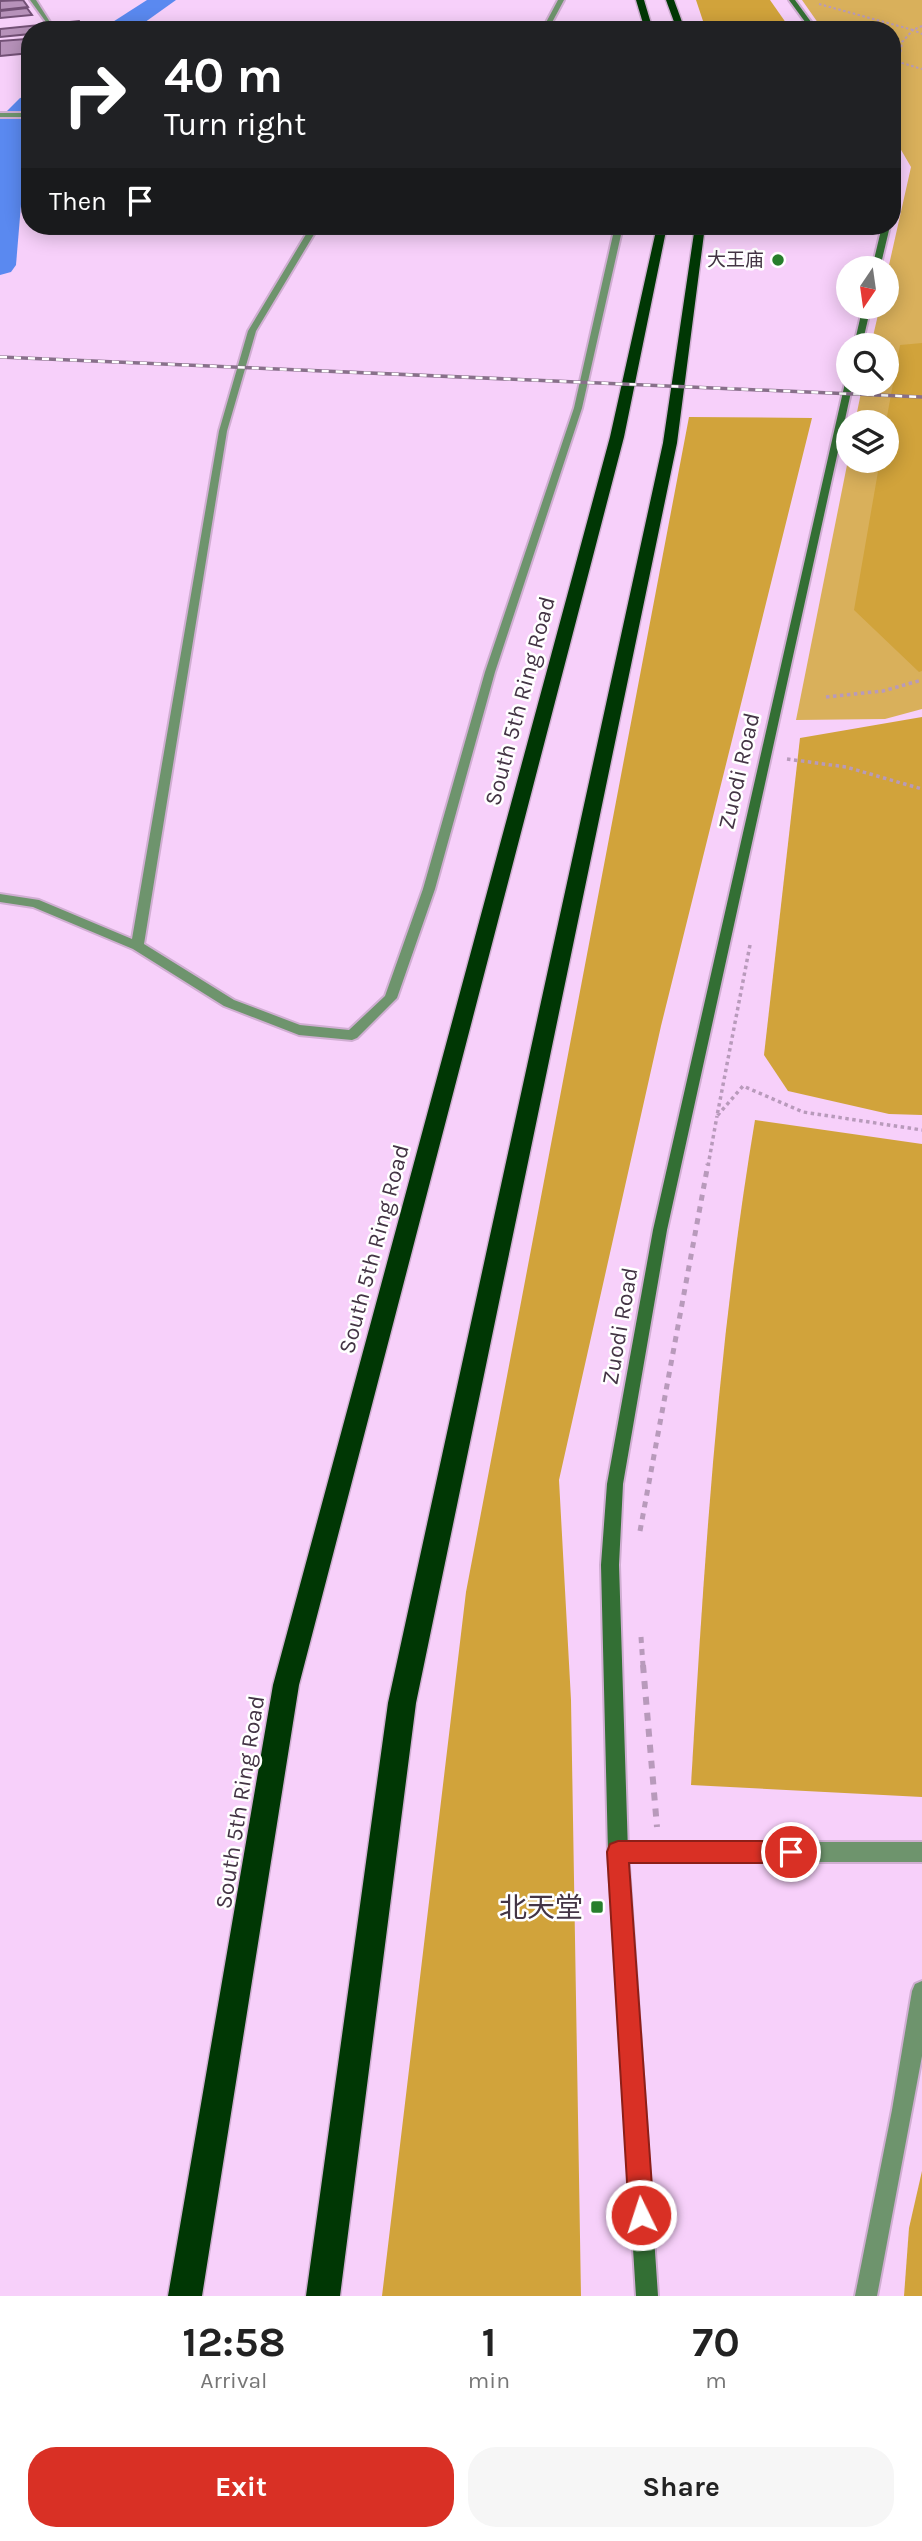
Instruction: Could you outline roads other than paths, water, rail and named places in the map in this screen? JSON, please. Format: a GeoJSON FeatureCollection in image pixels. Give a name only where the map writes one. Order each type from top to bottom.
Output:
{"type":"FeatureCollection","features":[{"type":"Feature","properties":{"kind":"highway"},"geometry":{"type":"LineString","coordinates":[[640,0],[646,21]]}},
{"type":"Feature","properties":{"kind":"highway"},"geometry":{"type":"LineString","coordinates":[[670,0],[678,21]]}},
{"type":"Feature","properties":{"kind":"highway","name":"South 5th Ring Road"},"geometry":{"type":"LineString","coordinates":[[185,2296],[286,1685],[617,437],[660,235]]}},
{"type":"Feature","properties":{"kind":"highway"},"geometry":{"type":"LineString","coordinates":[[323,2296],[402,1703],[670,443],[700,235]]}},
{"type":"Feature","properties":{"kind":"main road"},"geometry":{"type":"LineString","coordinates":[[792,0],[807,21]]}},
{"type":"Feature","properties":{"kind":"main road"},"geometry":{"type":"LineString","coordinates":[[879,256],[884,235]]}},
{"type":"Feature","properties":{"kind":"main road","name":"Zuodi Road"},"geometry":{"type":"LineString","coordinates":[[647,2296],[618,1852],[610,1564],[615,1484],[660,1230],[846,396]]}},
{"type":"Feature","properties":{"kind":"street"},"geometry":{"type":"LineString","coordinates":[[33,0],[48,21]]}},
{"type":"Feature","properties":{"kind":"street"},"geometry":{"type":"LineString","coordinates":[[550,21],[561,0]]}},
{"type":"Feature","properties":{"kind":"street"},"geometry":{"type":"LineString","coordinates":[[0,114],[21,115]]}},
{"type":"Feature","properties":{"kind":"street"},"geometry":{"type":"LineString","coordinates":[[137,946],[223,431],[252,331],[310,235]]}},
{"type":"Feature","properties":{"kind":"street"},"geometry":{"type":"LineString","coordinates":[[3,898],[35,903],[137,946],[229,1003],[299,1030],[352,1035],[391,998],[429,889],[490,672],[578,408],[617,235]]}},
{"type":"Feature","properties":{"kind":"street"},"geometry":{"type":"LineString","coordinates":[[618,1852],[922,1852]]}},
{"type":"Feature","properties":{"kind":"street"},"geometry":{"type":"LineString","coordinates":[[866,2296],[903,2110],[922,1991]]}},
{"type":"Feature","properties":{"kind":"waterway"},"geometry":{"type":"LineString","coordinates":[[131,21],[164,0]]}},
{"type":"Feature","properties":{"kind":"waterway"},"geometry":{"type":"LineString","coordinates":[[0,265],[13,119],[21,112]]}},
{"type":"Feature","properties":{"kind":"railway"},"geometry":{"type":"LineString","coordinates":[[0,357],[922,397]]}},
{"type":"Feature","properties":{"kind":"place","name":"大王庙"},"geometry":{"type":"Point","coordinates":[778,260]}},
{"type":"Feature","properties":{"kind":"place","name":"北天堂"},"geometry":{"type":"Point","coordinates":[597,1907]}}]}
